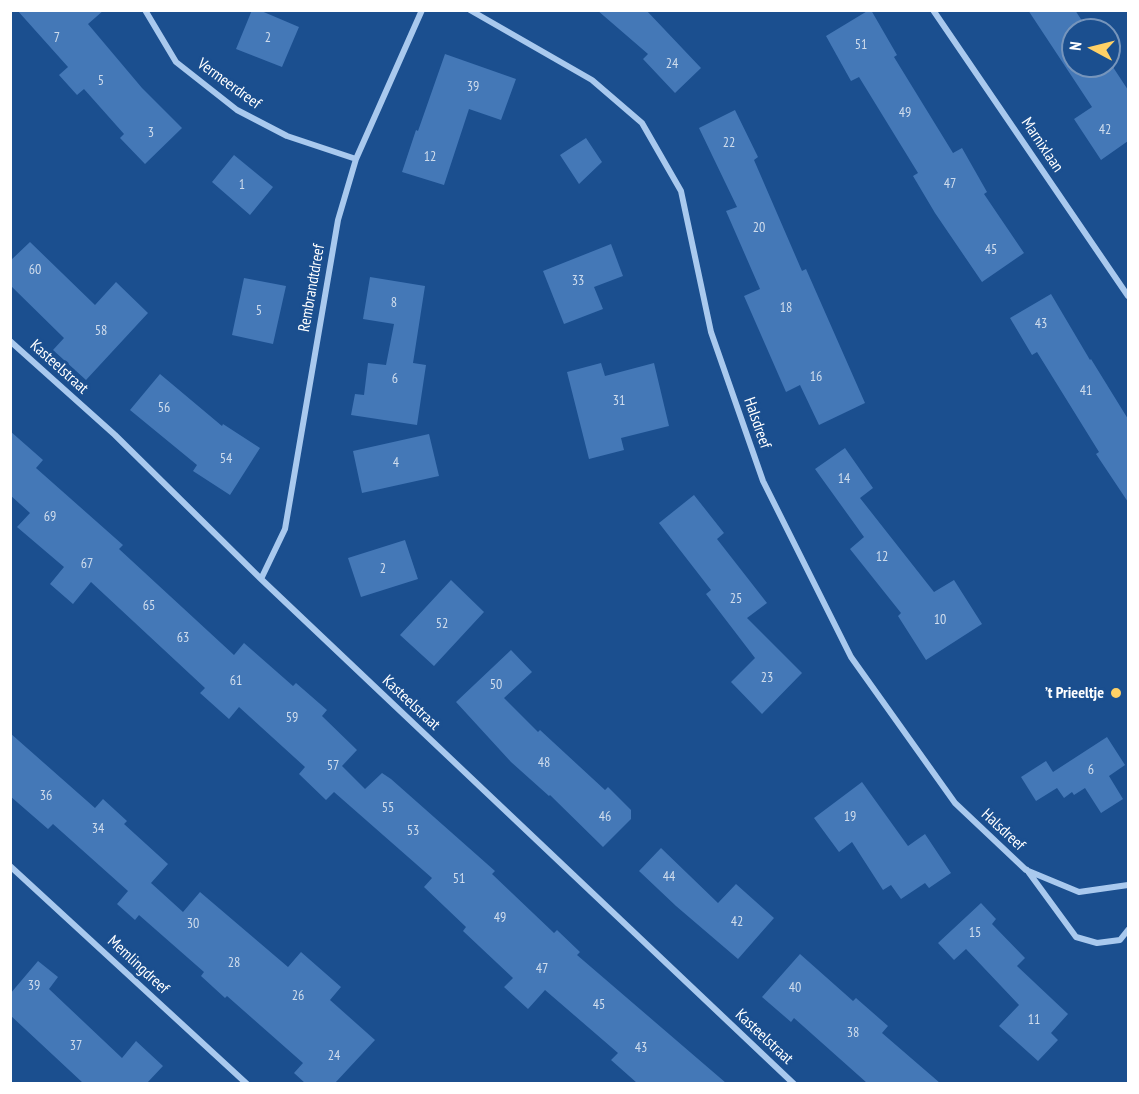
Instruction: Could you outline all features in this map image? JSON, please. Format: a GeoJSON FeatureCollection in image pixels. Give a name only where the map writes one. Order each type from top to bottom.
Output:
{"type":"FeatureCollection","features":[{"type":"Feature","properties":{"kind":"street","name":"Vermeerdreef"},"geometry":{"type":"LineString","coordinates":[[146,10],[176,62],[237,110],[287,136],[356,159]]}},
{"type":"Feature","properties":{"kind":"street","name":"Rembrandtdreef"},"geometry":{"type":"LineString","coordinates":[[261,579],[285,529],[338,220],[356,159],[422,10]]}},
{"type":"Feature","properties":{"kind":"street","name":"Halsdreef"},"geometry":{"type":"LineString","coordinates":[[470,10],[592,80],[642,123],[681,191],[711,332],[764,481],[851,657],[955,803],[1026,870],[1076,937],[1097,943],[1120,940],[1128,930]]}},
{"type":"Feature","properties":{"kind":"street","name":"Marnixlaan"},"geometry":{"type":"LineString","coordinates":[[933,10],[1128,296]]}},
{"type":"Feature","properties":{"kind":"street","name":"Kasteelstraat"},"geometry":{"type":"LineString","coordinates":[[10,341],[115,435],[261,579],[794,1083]]}},
{"type":"Feature","properties":{"kind":"street","name":"Memlingdreef"},"geometry":{"type":"LineString","coordinates":[[10,866],[247,1083]]}},
{"type":"Feature","properties":{"kind":"street","name":"Halsdreef"},"geometry":{"type":"LineString","coordinates":[[1026,870],[1079,891],[1128,885]]}},
{"type":"Feature","properties":{"kind":"building"},"geometry":{"type":"Polygon","coordinates":[[[17,10],[104,10],[88,24],[142,88],[182,128],[145,164],[120,138],[124,134],[84,89],[77,95],[59,75],[68,67],[17,10]]]}},
{"type":"Feature","properties":{"kind":"building"},"geometry":{"type":"Polygon","coordinates":[[[252,10],[259,10],[299,27],[282,67],[236,49],[252,10]]]}},
{"type":"Feature","properties":{"kind":"building"},"geometry":{"type":"Polygon","coordinates":[[[597,10],[646,10],[701,68],[675,93],[643,59],[648,54],[597,10]]]}},
{"type":"Feature","properties":{"kind":"building"},"geometry":{"type":"Polygon","coordinates":[[[869,10],[897,55],[894,57],[953,153],[962,148],[987,192],[984,194],[1024,253],[982,282],[935,213],[913,176],[918,173],[859,77],[851,81],[826,36],[869,10]]]}},
{"type":"Feature","properties":{"kind":"building"},"geometry":{"type":"Polygon","coordinates":[[[1028,10],[1075,10],[1080,18],[1061,18],[1061,60],[1028,10]]]}},
{"type":"Feature","properties":{"kind":"building"},"geometry":{"type":"Polygon","coordinates":[[[445,54],[516,79],[501,120],[469,109],[444,185],[402,172],[445,54]]]}},
{"type":"Feature","properties":{"kind":"building"},"geometry":{"type":"Polygon","coordinates":[[[1073,78],[1120,78],[1128,90],[1128,141],[1101,160],[1074,119],[1092,107],[1073,78]]]}},
{"type":"Feature","properties":{"kind":"building"},"geometry":{"type":"Polygon","coordinates":[[[735,110],[758,157],[754,160],[802,271],[806,269],[865,403],[819,425],[800,385],[786,392],[744,296],[760,289],[726,211],[737,207],[699,128],[735,110]]]}},
{"type":"Feature","properties":{"kind":"building"},"geometry":{"type":"Polygon","coordinates":[[[586,138],[602,162],[579,184],[560,155],[586,138]]]}},
{"type":"Feature","properties":{"kind":"building"},"geometry":{"type":"Polygon","coordinates":[[[234,155],[273,187],[250,215],[212,182],[234,155]]]}},
{"type":"Feature","properties":{"kind":"building"},"geometry":{"type":"Polygon","coordinates":[[[30,242],[95,305],[116,282],[148,313],[86,380],[53,350],[64,338],[10,285],[10,261],[30,242]]]}},
{"type":"Feature","properties":{"kind":"building"},"geometry":{"type":"Polygon","coordinates":[[[611,244],[623,276],[594,287],[603,309],[564,324],[543,271],[611,244]]]}},
{"type":"Feature","properties":{"kind":"building"},"geometry":{"type":"Polygon","coordinates":[[[370,277],[425,286],[413,363],[426,365],[417,425],[351,415],[355,394],[364,395],[368,363],[386,365],[394,324],[363,319],[370,277]]]}},
{"type":"Feature","properties":{"kind":"building"},"geometry":{"type":"Polygon","coordinates":[[[244,278],[286,286],[273,344],[232,335],[244,278]]]}},
{"type":"Feature","properties":{"kind":"building"},"geometry":{"type":"Polygon","coordinates":[[[1051,294],[1128,419],[1128,502],[1096,454],[1099,452],[1037,352],[1032,355],[1010,318],[1051,294]]]}},
{"type":"Feature","properties":{"kind":"building"},"geometry":{"type":"Polygon","coordinates":[[[601,363],[605,376],[654,363],[669,426],[621,438],[624,450],[589,459],[567,372],[601,363]]]}},
{"type":"Feature","properties":{"kind":"building"},"geometry":{"type":"Polygon","coordinates":[[[160,374],[222,426],[223,424],[260,448],[230,495],[193,471],[197,465],[130,410],[160,374]]]}},
{"type":"Feature","properties":{"kind":"building"},"geometry":{"type":"Polygon","coordinates":[[[10,431],[43,460],[36,468],[123,545],[119,549],[234,655],[244,643],[293,686],[296,683],[327,710],[322,716],[357,750],[342,766],[365,789],[382,773],[391,779],[495,871],[492,874],[554,933],[557,930],[580,952],[577,955],[726,1083],[637,1083],[611,1060],[618,1053],[545,990],[528,1009],[504,987],[513,978],[463,931],[466,927],[424,887],[432,878],[334,792],[326,800],[299,774],[305,767],[239,707],[229,719],[200,693],[205,688],[91,582],[73,604],[50,584],[64,567],[17,527],[30,513],[10,495],[10,431]]]}},
{"type":"Feature","properties":{"kind":"building"},"geometry":{"type":"Polygon","coordinates":[[[429,434],[439,476],[362,493],[353,451],[429,434]]]}},
{"type":"Feature","properties":{"kind":"building"},"geometry":{"type":"Polygon","coordinates":[[[845,448],[873,488],[860,498],[934,592],[954,580],[982,624],[926,660],[898,616],[901,613],[850,549],[864,537],[815,469],[845,448]]]}},
{"type":"Feature","properties":{"kind":"building"},"geometry":{"type":"Polygon","coordinates":[[[694,495],[724,533],[717,539],[767,603],[747,618],[802,673],[762,714],[731,682],[755,658],[706,594],[711,590],[659,523],[694,495]]]}},
{"type":"Feature","properties":{"kind":"building"},"geometry":{"type":"Polygon","coordinates":[[[405,540],[418,579],[361,597],[348,558],[405,540]]]}},
{"type":"Feature","properties":{"kind":"building"},"geometry":{"type":"Polygon","coordinates":[[[451,580],[484,612],[434,666],[400,635],[451,580]]]}},
{"type":"Feature","properties":{"kind":"building"},"geometry":{"type":"Polygon","coordinates":[[[511,650],[532,672],[504,698],[538,732],[540,730],[605,790],[608,787],[631,810],[631,819],[603,847],[550,795],[511,762],[456,702],[511,650]]]}},
{"type":"Feature","properties":{"kind":"building"},"geometry":{"type":"Polygon","coordinates":[[[10,733],[95,808],[103,799],[127,821],[124,824],[168,864],[151,883],[183,912],[200,892],[288,967],[301,952],[341,987],[330,1000],[375,1040],[335,1083],[305,1083],[294,1073],[303,1063],[227,996],[225,998],[201,976],[204,972],[139,915],[135,920],[117,904],[128,891],[53,824],[48,829],[10,796],[10,733]]]}},
{"type":"Feature","properties":{"kind":"building"},"geometry":{"type":"Polygon","coordinates":[[[1107,737],[1125,765],[1109,776],[1123,799],[1101,813],[1085,788],[1074,795],[1072,792],[1064,798],[1057,788],[1036,801],[1021,777],[1046,761],[1053,772],[1107,737]]]}},
{"type":"Feature","properties":{"kind":"building"},"geometry":{"type":"Polygon","coordinates":[[[862,782],[908,846],[925,834],[951,873],[929,888],[925,883],[901,899],[891,885],[883,890],[852,842],[839,852],[814,818],[862,782]]]}},
{"type":"Feature","properties":{"kind":"building"},"geometry":{"type":"Polygon","coordinates":[[[661,848],[718,903],[736,884],[774,918],[738,959],[639,871],[661,848]]]}},
{"type":"Feature","properties":{"kind":"building"},"geometry":{"type":"Polygon","coordinates":[[[981,903],[996,919],[992,924],[1025,958],[1017,966],[1068,1014],[1051,1033],[1058,1040],[1038,1061],[999,1026],[1019,1005],[966,949],[954,960],[938,943],[981,903]]]}},
{"type":"Feature","properties":{"kind":"building"},"geometry":{"type":"Polygon","coordinates":[[[800,954],[853,1001],[856,998],[888,1026],[882,1033],[940,1083],[867,1083],[794,1018],[791,1022],[762,997],[800,954]]]}},
{"type":"Feature","properties":{"kind":"building"},"geometry":{"type":"Polygon","coordinates":[[[38,961],[58,977],[49,989],[122,1058],[136,1041],[163,1066],[147,1083],[83,1083],[10,1015],[10,994],[38,961]]]}},
{"type":"Feature","properties":{"kind":"place","name":"’t Prieeltje"},"geometry":{"type":"Point","coordinates":[1116,693]}}]}
